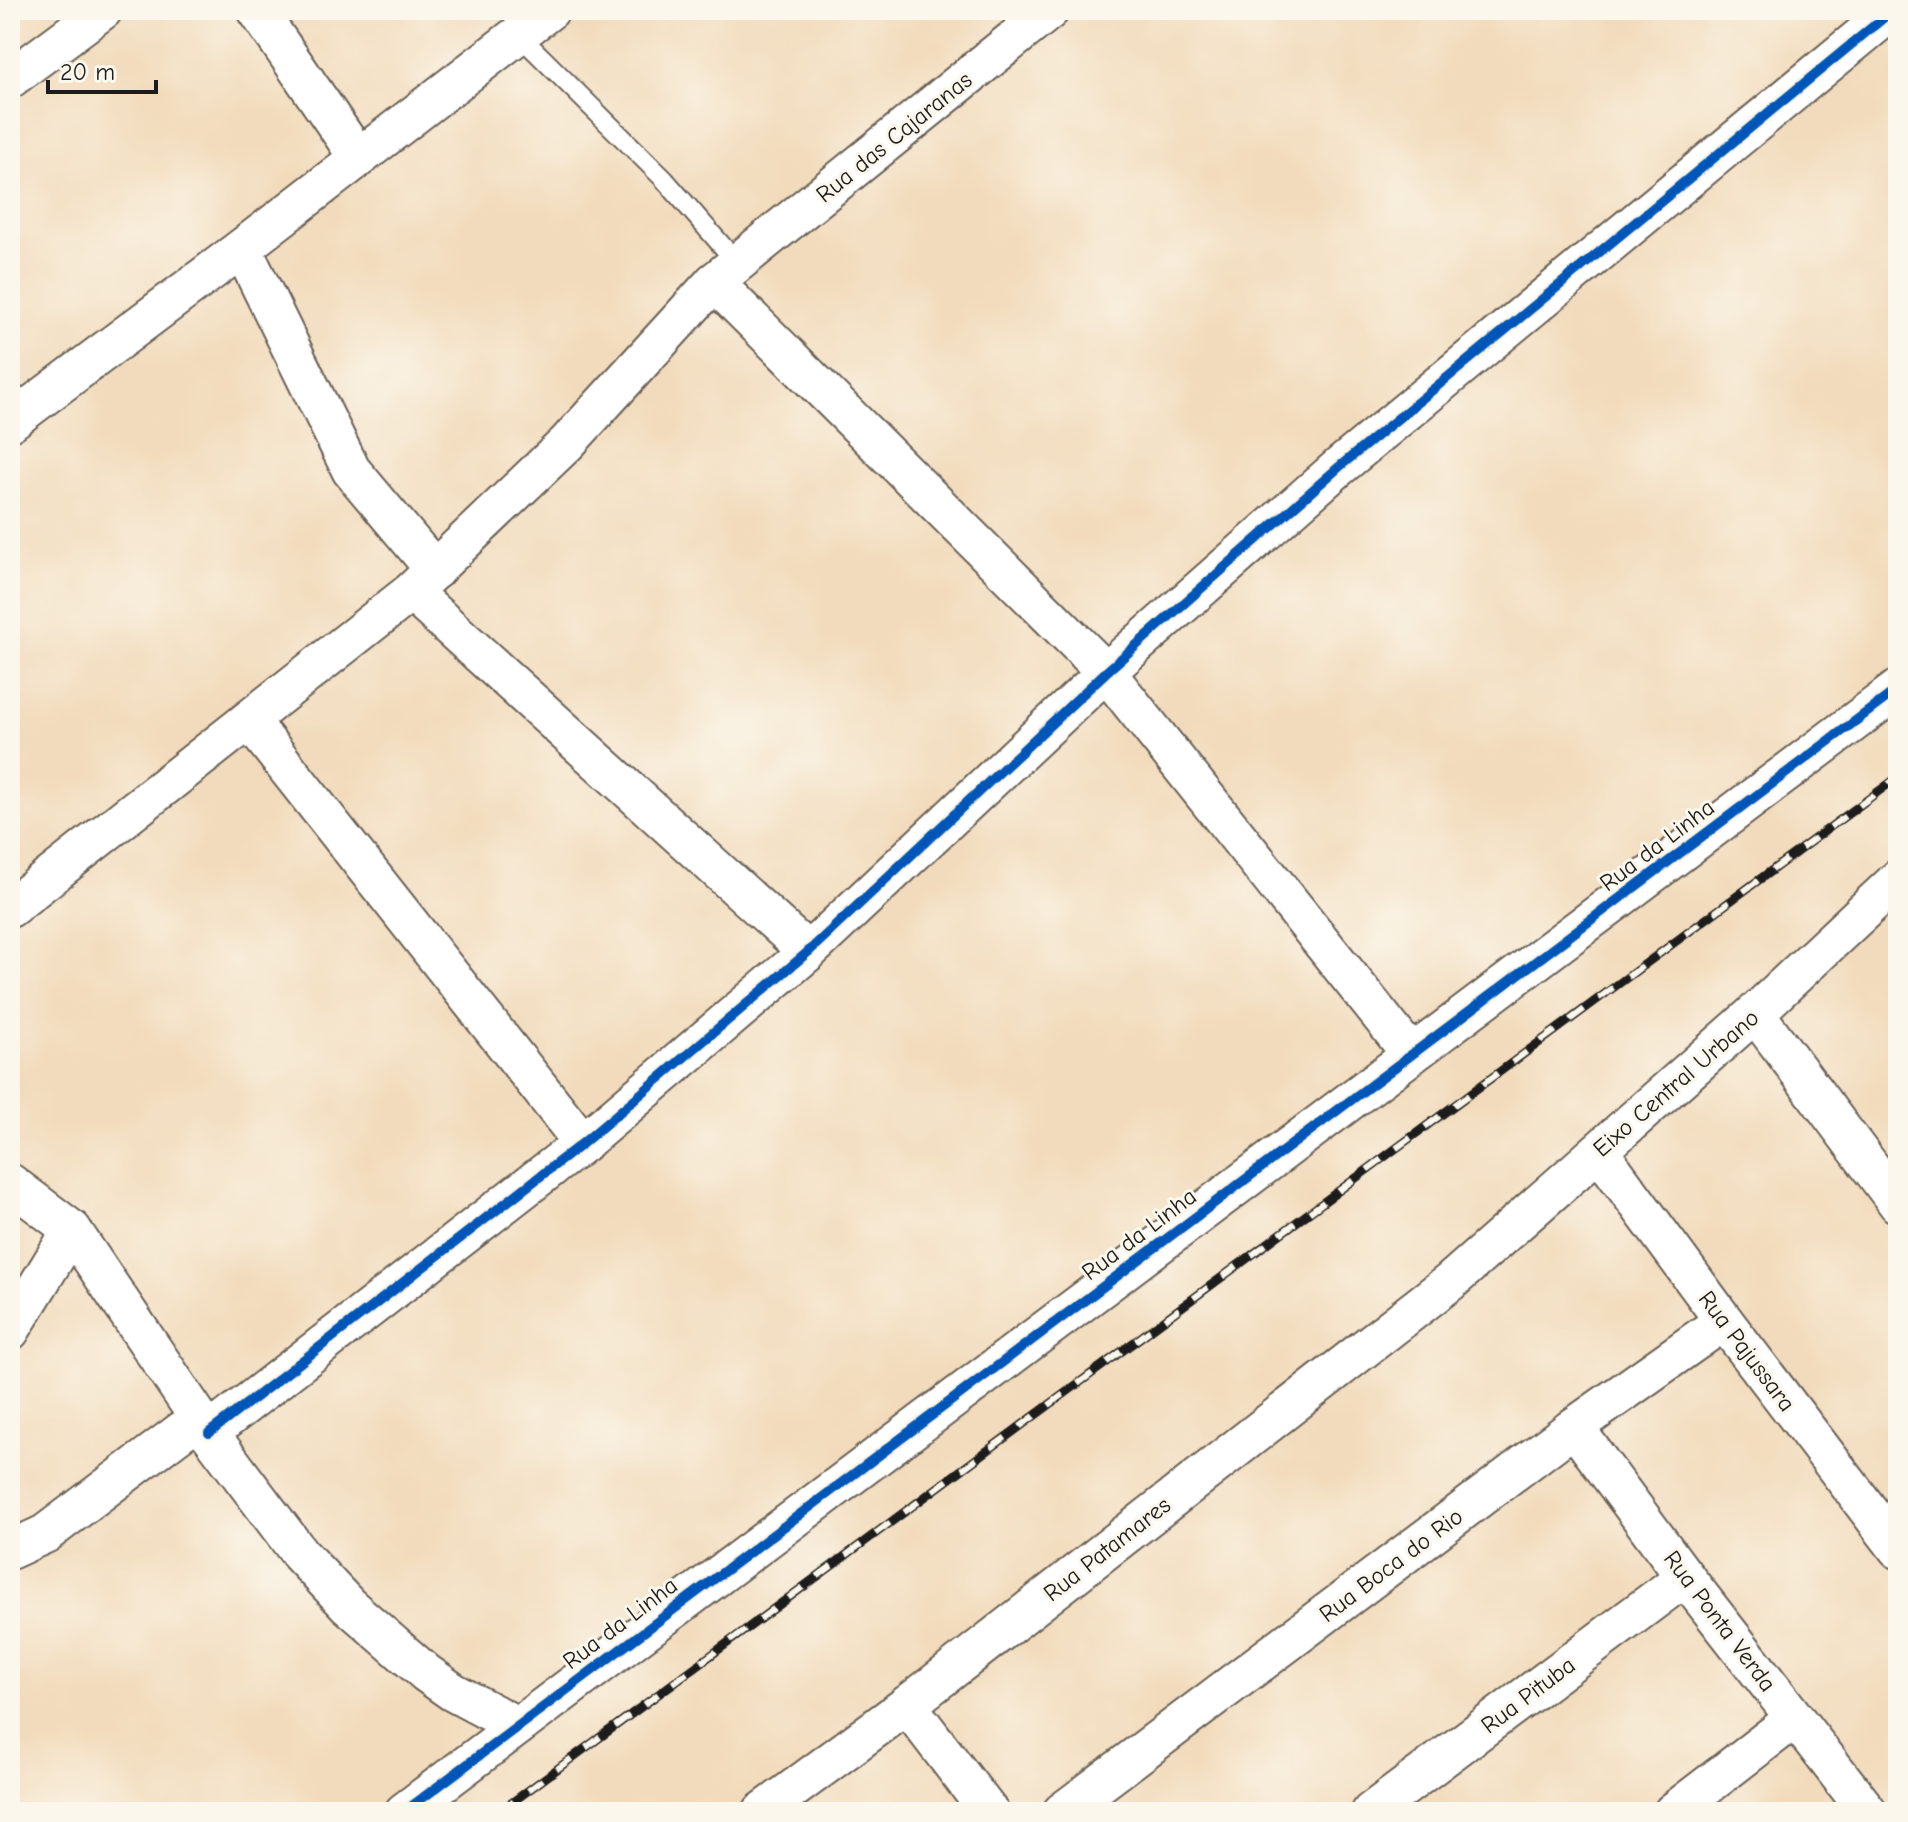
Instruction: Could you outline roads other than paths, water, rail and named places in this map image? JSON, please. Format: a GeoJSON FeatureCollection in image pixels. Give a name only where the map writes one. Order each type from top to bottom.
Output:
{"type":"FeatureCollection","features":[{"type":"Feature","properties":{"kind":"street"},"geometry":{"type":"LineString","coordinates":[[10,79],[103,10]]}},
{"type":"Feature","properties":{"kind":"street"},"geometry":{"type":"LineString","coordinates":[[257,10],[358,157]]}},
{"type":"Feature","properties":{"kind":"street"},"geometry":{"type":"LineString","coordinates":[[10,422],[550,10]]}},
{"type":"Feature","properties":{"kind":"street","name":"Rua das Cajaranas"},"geometry":{"type":"LineString","coordinates":[[10,908],[423,581],[567,443],[726,273],[1050,10]]}},
{"type":"Feature","properties":{"kind":"street"},"geometry":{"type":"LineString","coordinates":[[10,1550],[45,1534],[204,1426],[583,1143],[808,952],[1106,672],[1339,467],[1893,10]]}},
{"type":"Feature","properties":{"kind":"street"},"geometry":{"type":"LineString","coordinates":[[242,248],[351,470],[423,581],[808,952]]}},
{"type":"Feature","properties":{"kind":"street"},"geometry":{"type":"LineString","coordinates":[[726,273],[1106,672],[1411,1054]]}},
{"type":"Feature","properties":{"kind":"street","name":"Rua da Linha"},"geometry":{"type":"LineString","coordinates":[[404,1812],[1898,689]]}},
{"type":"Feature","properties":{"kind":"street"},"geometry":{"type":"LineString","coordinates":[[249,720],[583,1143]]}},
{"type":"Feature","properties":{"kind":"street","name":"Eixo Central Urbano"},"geometry":{"type":"LineString","coordinates":[[1450,1282],[1755,1013],[1898,879]]}},
{"type":"Feature","properties":{"kind":"street"},"geometry":{"type":"LineString","coordinates":[[1755,1013],[1898,1204]]}},
{"type":"Feature","properties":{"kind":"street","name":"Rua Pajussara"},"geometry":{"type":"LineString","coordinates":[[1599,1151],[1898,1549]]}},
{"type":"Feature","properties":{"kind":"street"},"geometry":{"type":"LineString","coordinates":[[10,1183],[72,1230],[204,1426],[300,1554],[348,1605],[426,1673],[453,1692],[517,1726]]}},
{"type":"Feature","properties":{"kind":"street"},"geometry":{"type":"LineString","coordinates":[[10,1331],[72,1230]]}},
{"type":"Feature","properties":{"kind":"street","name":"Rua Patamares"},"geometry":{"type":"LineString","coordinates":[[762,1812],[907,1705],[1450,1282]]}},
{"type":"Feature","properties":{"kind":"street","name":"Rua Boca do Rio"},"geometry":{"type":"LineString","coordinates":[[1062,1812],[1574,1427],[1724,1321]]}},
{"type":"Feature","properties":{"kind":"street","name":"Rua Ponta Verda"},"geometry":{"type":"LineString","coordinates":[[1574,1427],[1685,1577],[1868,1812]]}},
{"type":"Feature","properties":{"kind":"street","name":"Rua Pituba"},"geometry":{"type":"LineString","coordinates":[[1371,1812],[1685,1577]]}},
{"type":"Feature","properties":{"kind":"street"},"geometry":{"type":"LineString","coordinates":[[907,1705],[989,1812]]}},
{"type":"Feature","properties":{"kind":"street"},"geometry":{"type":"LineString","coordinates":[[1673,1812],[1794,1719]]}},
{"type":"Feature","properties":{"kind":"lane"},"geometry":{"type":"LineString","coordinates":[[519,35],[664,179],[726,273]]}},
{"type":"Feature","properties":{"kind":"railway"},"geometry":{"type":"LineString","coordinates":[[499,1812],[1898,777]]}}]}
